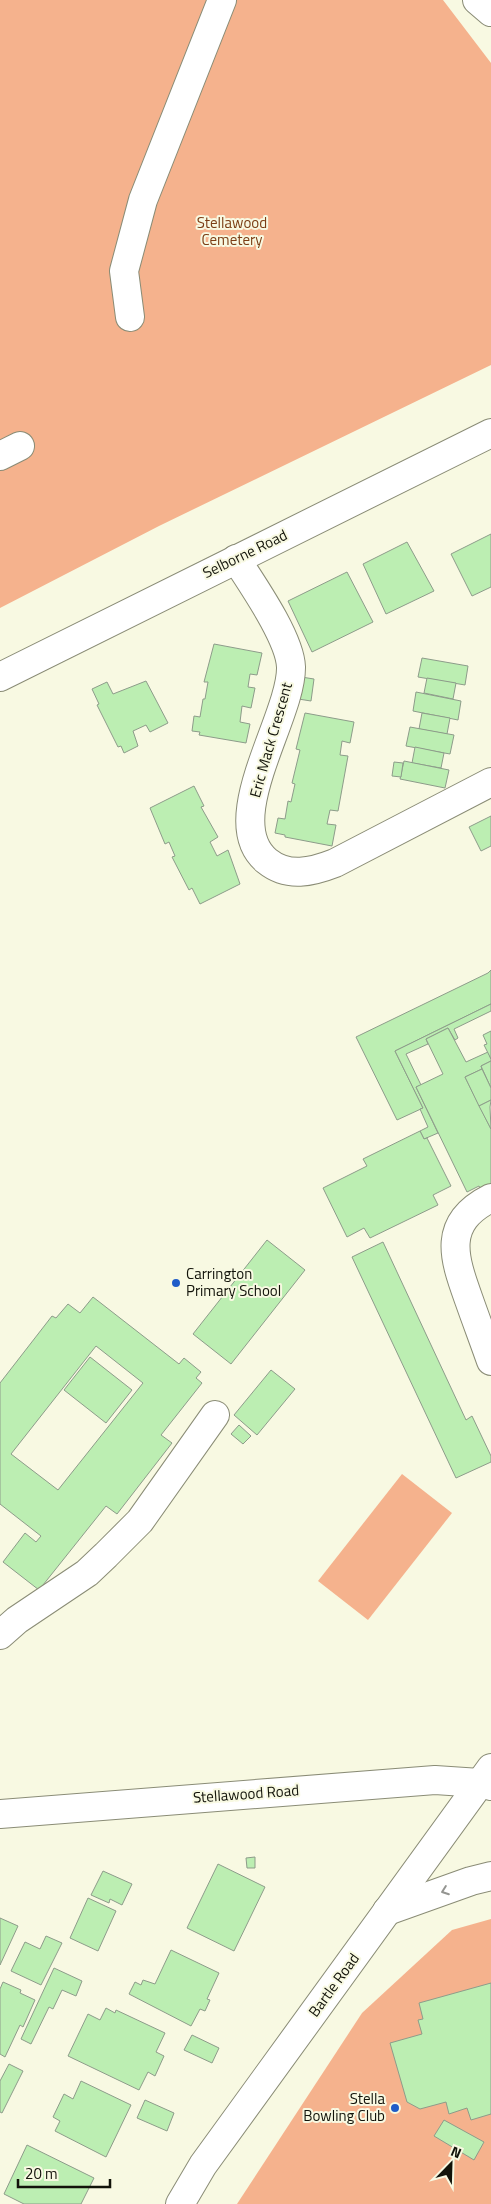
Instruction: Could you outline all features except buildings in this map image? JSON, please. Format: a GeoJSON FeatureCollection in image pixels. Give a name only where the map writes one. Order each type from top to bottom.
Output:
{"type":"FeatureCollection","features":[{"type":"Feature","properties":{"kind":"street"},"geometry":{"type":"LineString","coordinates":[[130,317],[124,271],[140,208],[222,0]]}},
{"type":"Feature","properties":{"kind":"street"},"geometry":{"type":"LineString","coordinates":[[477,0],[491,12]]}},
{"type":"Feature","properties":{"kind":"street","name":"Selborne Road"},"geometry":{"type":"LineString","coordinates":[[0,677],[491,433]]}},
{"type":"Feature","properties":{"kind":"street","name":"Eric Mack Crescent"},"geometry":{"type":"LineString","coordinates":[[236,559],[274,622],[285,644],[291,665],[286,694],[251,809],[250,826],[253,843],[263,857],[273,866],[304,873],[335,863],[491,782]]}},
{"type":"Feature","properties":{"kind":"street"},"geometry":{"type":"LineString","coordinates":[[491,1198],[470,1213],[460,1227],[455,1242],[456,1263],[491,1361]]}},
{"type":"Feature","properties":{"kind":"street"},"geometry":{"type":"LineString","coordinates":[[0,1635],[17,1620],[87,1573],[140,1521],[215,1415]]}},
{"type":"Feature","properties":{"kind":"street","name":"Stellawood Road"},"geometry":{"type":"LineString","coordinates":[[0,1814],[435,1780],[487,1779]]}},
{"type":"Feature","properties":{"kind":"street","name":"Bartle Road"},"geometry":{"type":"LineString","coordinates":[[180,2204],[203,2165],[387,1911],[487,1779]]}},
{"type":"Feature","properties":{"kind":"street"},"geometry":{"type":"LineString","coordinates":[[387,1911],[471,1881],[491,1876]]}},
{"type":"Feature","properties":{"kind":"green space","name":"Stellawood Cemetery"},"geometry":{"type":"Polygon","coordinates":[[[0,0],[443,0],[491,63],[491,365],[159,526],[0,608],[0,0]]]}},
{"type":"Feature","properties":{"kind":"green space"},"geometry":{"type":"Polygon","coordinates":[[[402,1474],[452,1513],[368,1620],[318,1581],[402,1474]]]}},
{"type":"Feature","properties":{"kind":"green space","name":"Stella Bowling Club"},"geometry":{"type":"Polygon","coordinates":[[[491,1919],[491,2204],[237,2204],[362,2013],[452,1930],[491,1919]]]}},
{"type":"Feature","properties":{"kind":"place","name":"Carrington Primary School"},"geometry":{"type":"Point","coordinates":[176,1283]}},
{"type":"Feature","properties":{"kind":"place","name":"Stella Bowling Club"},"geometry":{"type":"Point","coordinates":[395,2108]}}]}
